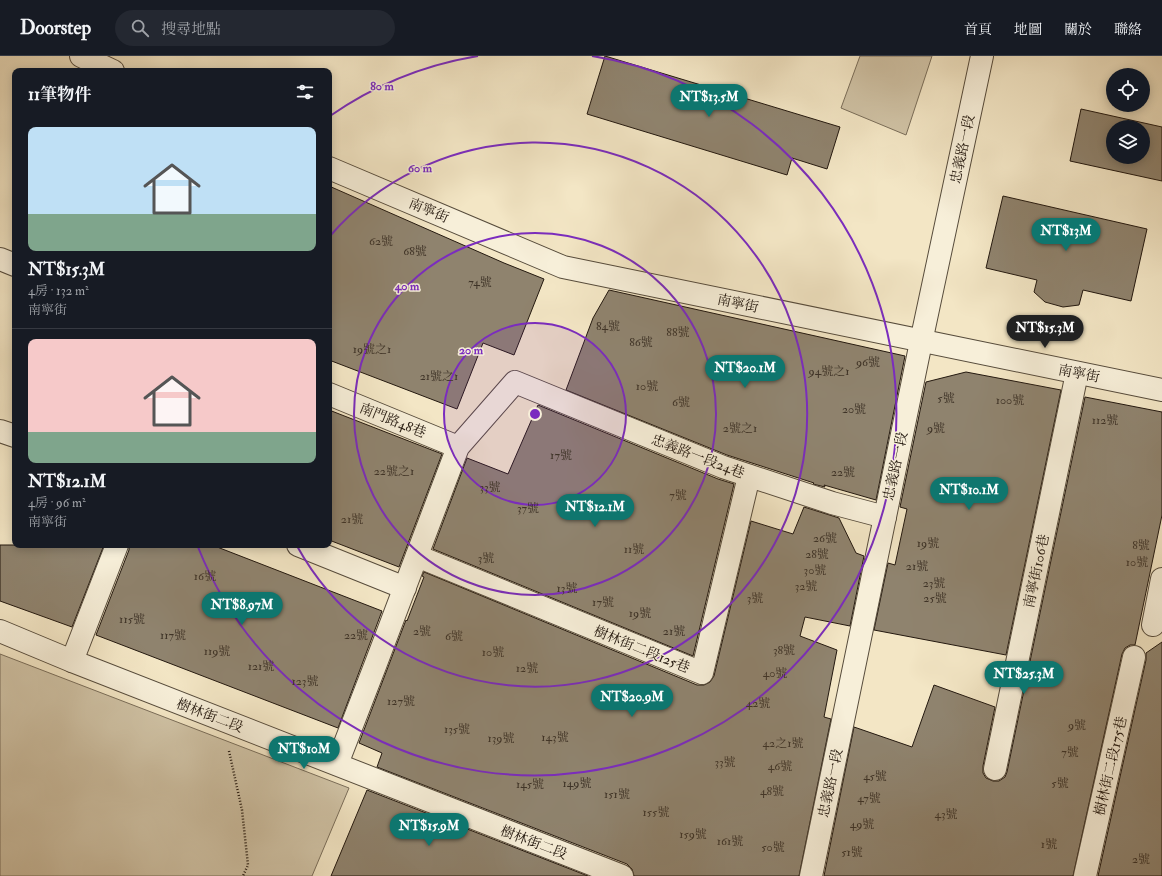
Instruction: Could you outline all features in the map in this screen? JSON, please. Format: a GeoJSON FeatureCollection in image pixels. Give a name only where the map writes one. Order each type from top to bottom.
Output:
{"type":"FeatureCollection","features":[{"type":"Feature","properties":{"kind":"street"},"geometry":{"type":"LineString","coordinates":[[81,56],[107,68]]}},
{"type":"Feature","properties":{"kind":"street","name":"忠義路一段"},"geometry":{"type":"LineString","coordinates":[[811,876],[921,342],[982,56]]}},
{"type":"Feature","properties":{"kind":"street","name":"南寧街"},"geometry":{"type":"LineString","coordinates":[[332,169],[563,267],[921,342],[1162,390]]}},
{"type":"Feature","properties":{"kind":"street"},"geometry":{"type":"LineString","coordinates":[[0,259],[12,264]]}},
{"type":"Feature","properties":{"kind":"street","name":"南寧街106巷"},"geometry":{"type":"LineString","coordinates":[[995,770],[1077,373]]}},
{"type":"Feature","properties":{"kind":"street","name":"忠義路一段24巷"},"geometry":{"type":"LineString","coordinates":[[458,447],[515,382],[723,467],[832,503],[885,517]]}},
{"type":"Feature","properties":{"kind":"street","name":"南門路48巷"},"geometry":{"type":"LineString","coordinates":[[332,395],[458,447]]}},
{"type":"Feature","properties":{"kind":"street"},"geometry":{"type":"LineString","coordinates":[[0,431],[12,435]]}},
{"type":"Feature","properties":{"kind":"street"},"geometry":{"type":"LineString","coordinates":[[337,764],[458,447]]}},
{"type":"Feature","properties":{"kind":"street","name":"樹林街二段125巷"},"geometry":{"type":"LineString","coordinates":[[417,556],[702,673],[749,476]]}},
{"type":"Feature","properties":{"kind":"street"},"geometry":{"type":"LineString","coordinates":[[72,661],[116,548]]}},
{"type":"Feature","properties":{"kind":"street"},"geometry":{"type":"LineString","coordinates":[[305,548],[405,588]]}},
{"type":"Feature","properties":{"kind":"street"},"geometry":{"type":"LineString","coordinates":[[1153,625],[1162,579]]}},
{"type":"Feature","properties":{"kind":"street","name":"樹林街二段"},"geometry":{"type":"LineString","coordinates":[[0,630],[72,661],[622,876]]}},
{"type":"Feature","properties":{"kind":"street","name":"樹林街二段175巷"},"geometry":{"type":"LineString","coordinates":[[1085,876],[1134,656]]}},
{"type":"Feature","properties":{"kind":"path"},"geometry":{"type":"LineString","coordinates":[[222,719],[242,810],[248,864],[243,876]]}},
{"type":"Feature","properties":{"kind":"shaded area"},"geometry":{"type":"Polygon","coordinates":[[[860,56],[932,56],[906,135],[841,108],[860,56]]]}},
{"type":"Feature","properties":{"kind":"shaded area"},"geometry":{"type":"Polygon","coordinates":[[[0,654],[349,788],[312,876],[0,876],[0,654]]]}},
{"type":"Feature","properties":{"kind":"building"},"geometry":{"type":"Polygon","coordinates":[[[605,56],[840,127],[827,169],[792,158],[787,175],[587,114],[605,56]]]}},
{"type":"Feature","properties":{"kind":"building"},"geometry":{"type":"Polygon","coordinates":[[[1081,109],[1130,120],[1106,120],[1106,164],[1150,164],[1150,124],[1162,127],[1162,181],[1070,161],[1081,109]]]}},
{"type":"Feature","properties":{"kind":"building"},"geometry":{"type":"Polygon","coordinates":[[[332,187],[544,279],[514,355],[483,343],[457,409],[332,361],[332,187]]]}},
{"type":"Feature","properties":{"kind":"building"},"geometry":{"type":"Polygon","coordinates":[[[1003,196],[1147,229],[1131,301],[1083,290],[1079,305],[1063,307],[1045,302],[1034,292],[1037,280],[986,268],[1003,196]]]}},
{"type":"Feature","properties":{"kind":"building"},"geometry":{"type":"Polygon","coordinates":[[[609,290],[905,356],[876,500],[824,485],[825,487],[813,484],[814,483],[727,455],[566,390],[593,318],[609,290]]]}},
{"type":"Feature","properties":{"kind":"building"},"geometry":{"type":"Polygon","coordinates":[[[966,372],[1061,390],[1006,655],[874,630],[888,563],[895,565],[907,509],[900,507],[926,382],[966,372]]]}},
{"type":"Feature","properties":{"kind":"building"},"geometry":{"type":"Polygon","coordinates":[[[1085,397],[1162,412],[1162,515],[1135,645],[1130,645],[1125,648],[1122,654],[1073,876],[824,876],[854,727],[912,747],[934,685],[995,707],[983,766],[983,773],[986,778],[993,781],[999,781],[1005,777],[1085,397]]]}},
{"type":"Feature","properties":{"kind":"building"},"geometry":{"type":"Polygon","coordinates":[[[538,405],[718,479],[734,484],[693,656],[433,549],[467,458],[508,474],[538,405]]]}},
{"type":"Feature","properties":{"kind":"building"},"geometry":{"type":"Polygon","coordinates":[[[332,411],[442,454],[399,567],[332,541],[332,411]]]}},
{"type":"Feature","properties":{"kind":"building"},"geometry":{"type":"Polygon","coordinates":[[[804,507],[839,518],[856,553],[864,556],[850,626],[805,617],[800,636],[837,650],[824,717],[831,719],[799,876],[634,876],[632,869],[627,864],[377,767],[382,753],[359,743],[424,577],[422,576],[424,572],[697,685],[704,685],[710,682],[714,676],[751,521],[793,534],[804,507]]]}},
{"type":"Feature","properties":{"kind":"building"},"geometry":{"type":"Polygon","coordinates":[[[0,545],[12,545],[12,548],[103,548],[72,627],[0,601],[0,545]]]}},
{"type":"Feature","properties":{"kind":"building"},"geometry":{"type":"Polygon","coordinates":[[[129,548],[220,548],[382,611],[338,728],[96,635],[129,548]]]}},
{"type":"Feature","properties":{"kind":"building"},"geometry":{"type":"Polygon","coordinates":[[[1162,642],[1162,876],[1098,876],[1146,660],[1146,653],[1162,642]]]}},
{"type":"Feature","properties":{"kind":"building"},"geometry":{"type":"Polygon","coordinates":[[[367,790],[588,876],[331,876],[367,790]]]}}]}
